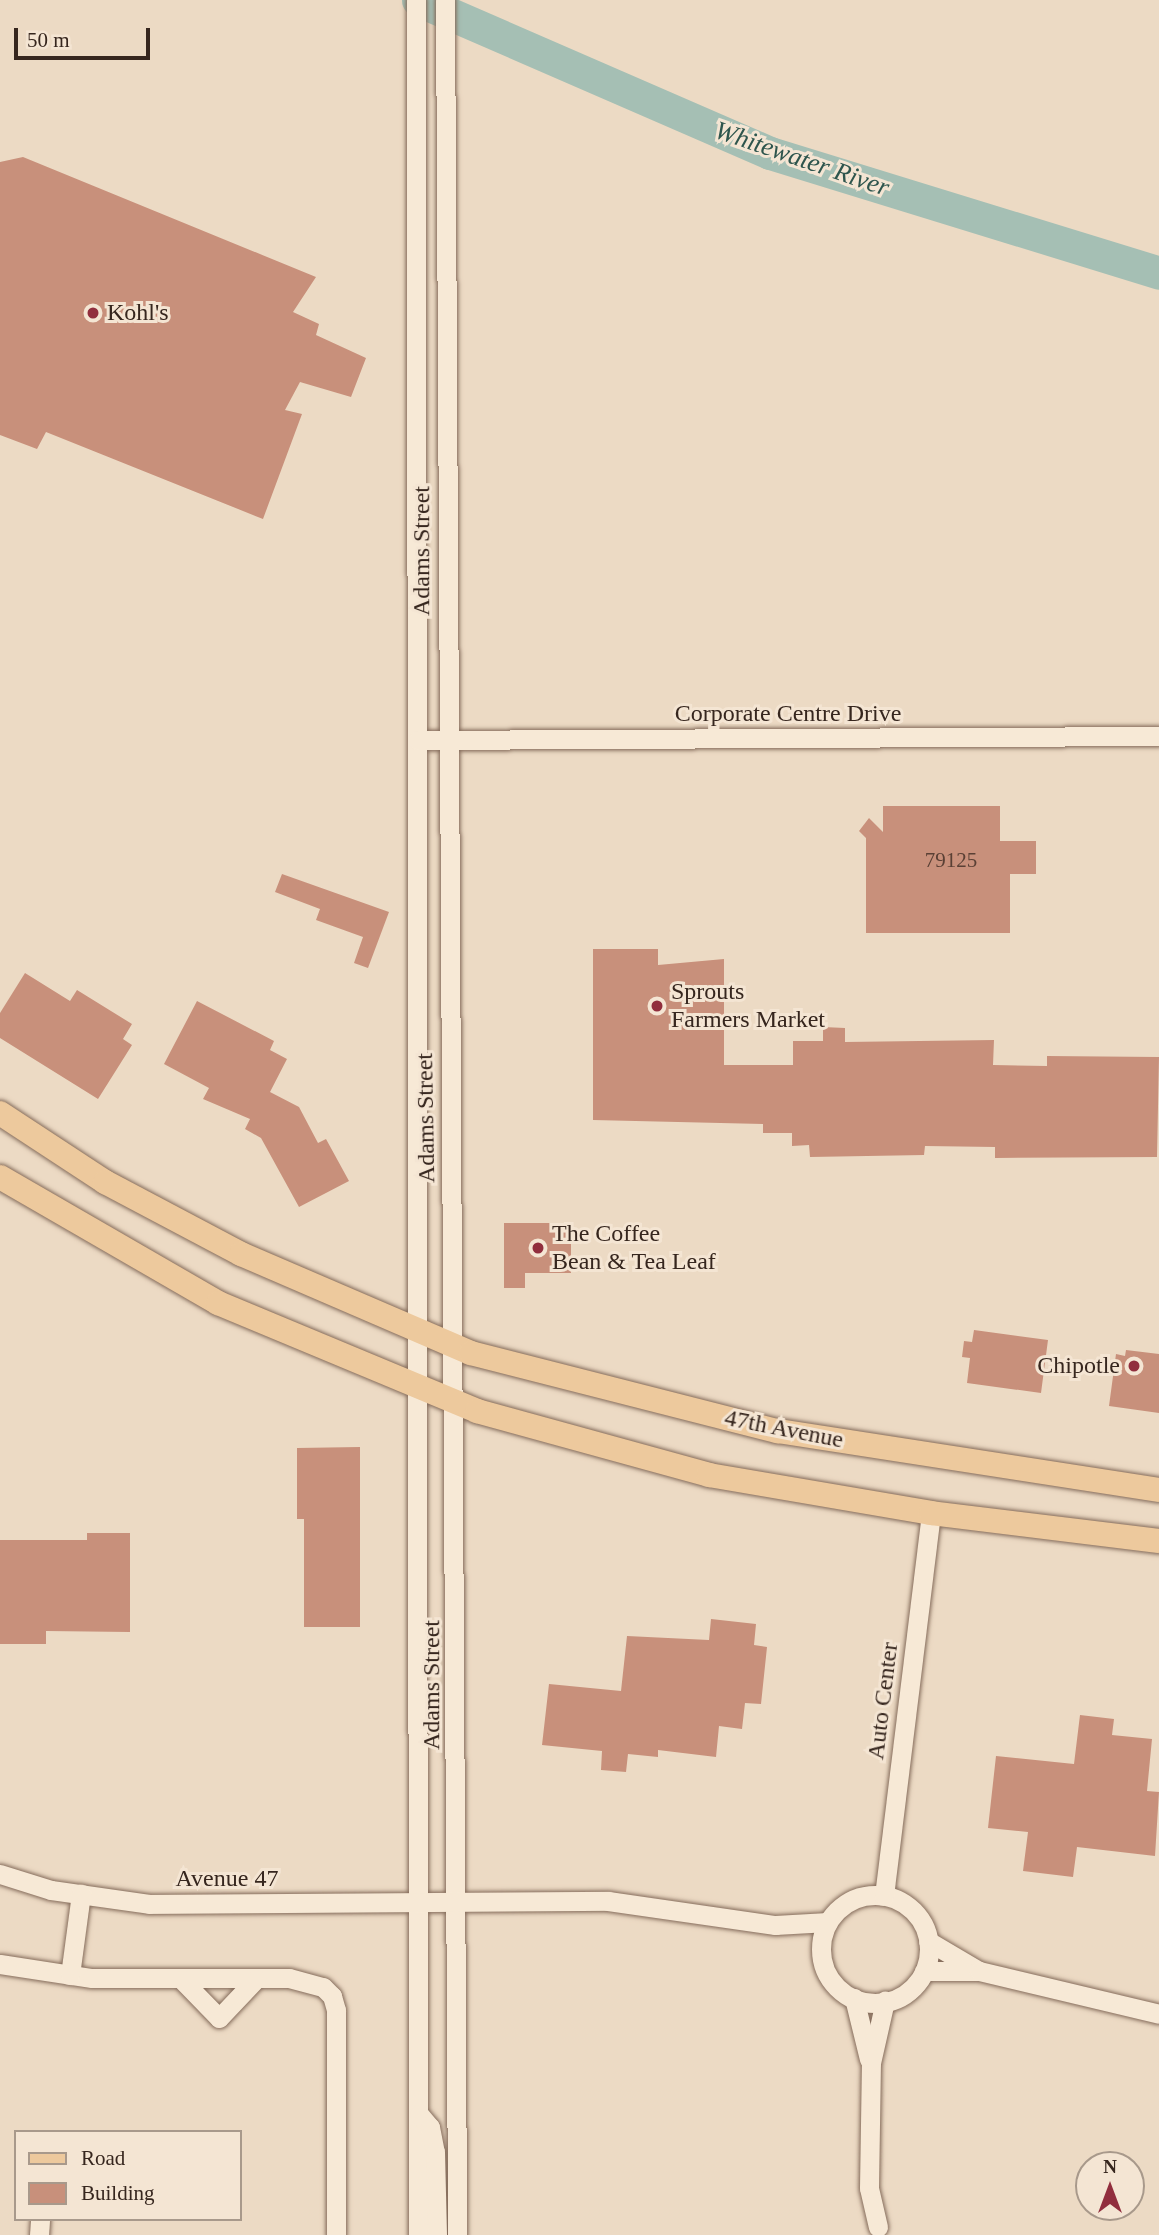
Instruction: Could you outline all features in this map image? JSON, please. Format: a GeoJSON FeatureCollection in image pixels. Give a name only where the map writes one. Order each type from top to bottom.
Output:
{"type":"FeatureCollection","features":[{"type":"Feature","properties":{"kind":"main road","name":"47th Avenue"},"geometry":{"type":"LineString","coordinates":[[0,1113],[105,1182],[229,1248],[455,1347],[556,1378],[778,1431],[1159,1490]]}},
{"type":"Feature","properties":{"kind":"main road"},"geometry":{"type":"LineString","coordinates":[[0,1177],[218,1303],[455,1403],[709,1475],[931,1513],[1159,1541]]}},
{"type":"Feature","properties":{"kind":"street","name":"Adams Street"},"geometry":{"type":"LineString","coordinates":[[416,0],[418,2235]]}},
{"type":"Feature","properties":{"kind":"street","name":"Adams Street"},"geometry":{"type":"LineString","coordinates":[[445,0],[447,740],[455,1347],[457,2235]]}},
{"type":"Feature","properties":{"kind":"street","name":"Corporate Centre Drive"},"geometry":{"type":"LineString","coordinates":[[418,740],[1159,736]]}},
{"type":"Feature","properties":{"kind":"street","name":"Auto Center"},"geometry":{"type":"LineString","coordinates":[[884,1896],[931,1513]]}},
{"type":"Feature","properties":{"kind":"street","name":"Avenue 47"},"geometry":{"type":"LineString","coordinates":[[0,1874],[81,1895],[149,1904],[608,1901],[775,1925]]}},
{"type":"Feature","properties":{"kind":"street"},"geometry":{"type":"LineString","coordinates":[[70,1975],[81,1895]]}},
{"type":"Feature","properties":{"kind":"street"},"geometry":{"type":"LineString","coordinates":[[884,1896],[914,1911],[928,1941],[924,1971],[908,1991],[885,2001],[854,1998],[828,1976],[821,1944],[828,1922],[852,1900],[884,1896]]}},
{"type":"Feature","properties":{"kind":"street"},"geometry":{"type":"LineString","coordinates":[[775,1925],[828,1922]]}},
{"type":"Feature","properties":{"kind":"street"},"geometry":{"type":"LineString","coordinates":[[775,1925],[821,1944]]}},
{"type":"Feature","properties":{"kind":"street"},"geometry":{"type":"LineString","coordinates":[[928,1941],[979,1971]]}},
{"type":"Feature","properties":{"kind":"street"},"geometry":{"type":"LineString","coordinates":[[0,1964],[70,1975],[182,1980],[307,1980],[332,1996],[336,2010],[336,2235]]}},
{"type":"Feature","properties":{"kind":"street"},"geometry":{"type":"LineString","coordinates":[[924,1971],[979,1971],[1159,2014]]}},
{"type":"Feature","properties":{"kind":"street"},"geometry":{"type":"LineString","coordinates":[[182,1980],[219,2018],[256,1979]]}},
{"type":"Feature","properties":{"kind":"street"},"geometry":{"type":"LineString","coordinates":[[854,1998],[870,2063]]}},
{"type":"Feature","properties":{"kind":"street"},"geometry":{"type":"LineString","coordinates":[[878,2227],[869,2188],[870,2063],[885,2001]]}},
{"type":"Feature","properties":{"kind":"street"},"geometry":{"type":"LineString","coordinates":[[418,2113],[429,2127],[435,2152],[438,2235]]}},
{"type":"Feature","properties":{"kind":"building"},"geometry":{"type":"Polygon","coordinates":[[[23,157],[316,277],[293,312],[319,324],[316,335],[366,358],[351,397],[300,382],[285,410],[302,414],[263,519],[46,432],[37,449],[0,435],[0,162],[23,157]]]}},
{"type":"Feature","properties":{"kind":"building"},"geometry":{"type":"Polygon","coordinates":[[[883,806],[1000,806],[1000,841],[1036,841],[1036,874],[1010,874],[1010,933],[866,933],[866,838],[859,831],[869,818],[883,832],[883,806]]]}},
{"type":"Feature","properties":{"kind":"building"},"geometry":{"type":"Polygon","coordinates":[[[282,874],[389,912],[368,968],[354,963],[363,937],[316,920],[320,909],[275,892],[282,874]]]}},
{"type":"Feature","properties":{"kind":"building"},"geometry":{"type":"Polygon","coordinates":[[[593,949],[658,949],[658,965],[724,959],[724,1065],[793,1065],[793,1041],[823,1041],[823,1027],[845,1028],[845,1042],[994,1040],[993,1065],[1047,1066],[1047,1056],[1159,1057],[1157,1157],[995,1158],[995,1147],[925,1146],[924,1155],[810,1157],[809,1145],[792,1146],[792,1133],[763,1133],[763,1124],[593,1120],[593,949]]]}},
{"type":"Feature","properties":{"kind":"building"},"geometry":{"type":"Polygon","coordinates":[[[25,973],[70,1001],[77,990],[132,1024],[123,1039],[132,1045],[98,1099],[0,1038],[0,1013],[25,973]]]}},
{"type":"Feature","properties":{"kind":"building"},"geometry":{"type":"Polygon","coordinates":[[[197,1001],[274,1041],[270,1050],[287,1059],[270,1092],[299,1107],[318,1143],[326,1139],[349,1181],[299,1207],[261,1138],[245,1129],[250,1119],[203,1099],[209,1088],[164,1064],[197,1001]]]}},
{"type":"Feature","properties":{"kind":"building","name":"The Coffee Bean & Tea Leaf"},"geometry":{"type":"Polygon","coordinates":[[[504,1223],[571,1223],[571,1273],[525,1273],[525,1288],[504,1288],[504,1223]]]}},
{"type":"Feature","properties":{"kind":"building"},"geometry":{"type":"Polygon","coordinates":[[[974,1330],[1048,1340],[1041,1393],[967,1383],[970,1358],[962,1357],[964,1341],[972,1342],[974,1330]]]}},
{"type":"Feature","properties":{"kind":"building"},"geometry":{"type":"Polygon","coordinates":[[[1126,1350],[1159,1354],[1159,1413],[1109,1406],[1116,1354],[1125,1356],[1126,1350]]]}},
{"type":"Feature","properties":{"kind":"building"},"geometry":{"type":"Polygon","coordinates":[[[360,1447],[360,1627],[304,1627],[304,1519],[297,1519],[297,1448],[360,1447]]]}},
{"type":"Feature","properties":{"kind":"building"},"geometry":{"type":"Polygon","coordinates":[[[87,1533],[130,1533],[130,1632],[46,1631],[46,1644],[0,1644],[0,1540],[87,1540],[87,1533]]]}},
{"type":"Feature","properties":{"kind":"building"},"geometry":{"type":"Polygon","coordinates":[[[711,1619],[756,1624],[754,1645],[767,1647],[761,1704],[745,1703],[742,1729],[719,1726],[716,1757],[658,1750],[658,1757],[628,1754],[626,1772],[601,1770],[602,1751],[542,1745],[549,1684],[621,1691],[627,1636],[709,1640],[711,1619]]]}},
{"type":"Feature","properties":{"kind":"building"},"geometry":{"type":"Polygon","coordinates":[[[1080,1715],[1114,1719],[1112,1735],[1152,1739],[1147,1791],[1159,1792],[1155,1856],[1077,1847],[1073,1877],[1023,1871],[1028,1832],[988,1828],[996,1756],[1074,1764],[1080,1715]]]}},
{"type":"Feature","properties":{"kind":"waterway","name":"Whitewater River"},"geometry":{"type":"LineString","coordinates":[[418,0],[770,153],[1159,273]]}},
{"type":"Feature","properties":{"kind":"place","name":"Kohl's"},"geometry":{"type":"Point","coordinates":[93,313]}},
{"type":"Feature","properties":{"kind":"place","name":"Sprouts Farmers Market"},"geometry":{"type":"Point","coordinates":[657,1006]}},
{"type":"Feature","properties":{"kind":"place","name":"The Coffee Bean & Tea Leaf"},"geometry":{"type":"Point","coordinates":[538,1248]}},
{"type":"Feature","properties":{"kind":"place","name":"Chipotle"},"geometry":{"type":"Point","coordinates":[1134,1366]}}]}
